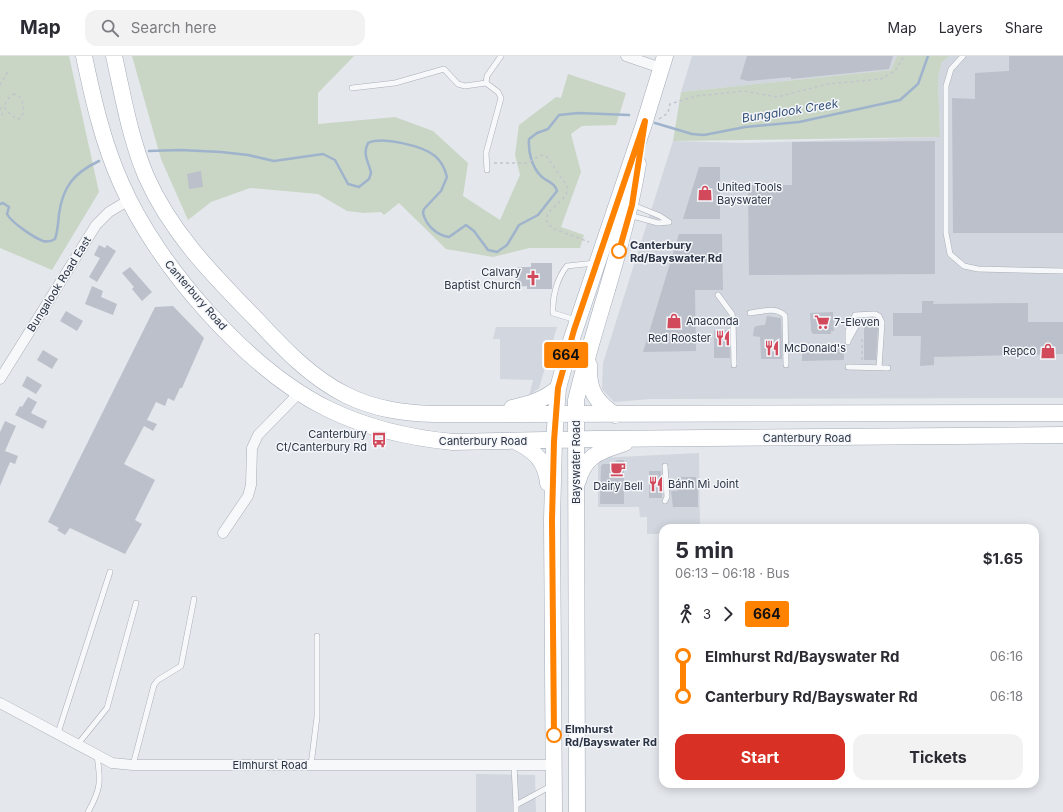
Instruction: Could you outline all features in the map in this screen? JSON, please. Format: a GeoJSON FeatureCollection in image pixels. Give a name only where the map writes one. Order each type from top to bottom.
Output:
{"type":"FeatureCollection","features":[{"type":"Feature","properties":{"kind":"main road","name":"Canterbury Road"},"geometry":{"type":"LineString","coordinates":[[84,56],[101,129],[119,178],[129,200],[158,250],[200,302],[264,366],[299,393],[345,417],[382,430],[404,435],[453,442],[554,441],[576,439],[1063,435]]}},
{"type":"Feature","properties":{"kind":"main road"},"geometry":{"type":"LineString","coordinates":[[114,56],[138,154],[157,198],[169,220],[185,243],[217,280],[293,357],[316,376],[346,395],[368,404],[394,411],[434,414],[615,415],[1063,413]]}},
{"type":"Feature","properties":{"kind":"main road","name":"Bayswater Road"},"geometry":{"type":"LineString","coordinates":[[577,812],[576,400],[626,207],[646,120],[663,62]]}},
{"type":"Feature","properties":{"kind":"main road","name":"Bayswater Road"},"geometry":{"type":"LineString","coordinates":[[554,812],[552,520],[555,414],[558,388],[577,320],[598,263],[626,207]]}},
{"type":"Feature","properties":{"kind":"main road"},"geometry":{"type":"LineString","coordinates":[[589,347],[589,368],[592,392],[598,402],[615,415]]}},
{"type":"Feature","properties":{"kind":"main road"},"geometry":{"type":"LineString","coordinates":[[299,393],[316,376]]}},
{"type":"Feature","properties":{"kind":"main road"},"geometry":{"type":"LineString","coordinates":[[473,414],[531,404],[543,399],[558,388]]}},
{"type":"Feature","properties":{"kind":"main road"},"geometry":{"type":"LineString","coordinates":[[795,414],[800,438]]}},
{"type":"Feature","properties":{"kind":"main road"},"geometry":{"type":"LineString","coordinates":[[576,488],[584,465],[590,458],[609,448],[638,439]]}},
{"type":"Feature","properties":{"kind":"main road"},"geometry":{"type":"LineString","coordinates":[[517,441],[534,452],[543,463],[547,475],[552,520]]}},
{"type":"Feature","properties":{"kind":"main road"},"geometry":{"type":"LineString","coordinates":[[554,765],[577,764]]}},
{"type":"Feature","properties":{"kind":"street"},"geometry":{"type":"LineString","coordinates":[[626,56],[663,62]]}},
{"type":"Feature","properties":{"kind":"street","name":"Bungalook Road East"},"geometry":{"type":"LineString","coordinates":[[0,379],[3,368],[96,225],[109,212],[129,200]]}},
{"type":"Feature","properties":{"kind":"street"},"geometry":{"type":"LineString","coordinates":[[223,533],[248,496],[251,485],[252,448],[258,435],[299,393]]}},
{"type":"Feature","properties":{"kind":"street","name":"Elmhurst Road"},"geometry":{"type":"LineString","coordinates":[[0,703],[112,763],[133,765],[554,765]]}},
{"type":"Feature","properties":{"kind":"lane"},"geometry":{"type":"LineString","coordinates":[[486,83],[488,76],[501,56]]}},
{"type":"Feature","properties":{"kind":"lane"},"geometry":{"type":"LineString","coordinates":[[963,56],[951,69],[946,86],[946,233],[950,254],[964,266],[978,269],[1063,271]]}},
{"type":"Feature","properties":{"kind":"lane"},"geometry":{"type":"LineString","coordinates":[[352,88],[395,83],[444,69],[458,84],[465,86],[486,83],[498,92],[501,98],[488,144],[486,164],[487,170]]}},
{"type":"Feature","properties":{"kind":"lane"},"geometry":{"type":"LineString","coordinates":[[626,207],[660,216],[669,222],[658,223],[626,207]]}},
{"type":"Feature","properties":{"kind":"lane"},"geometry":{"type":"LineString","coordinates":[[577,320],[553,313],[553,304],[560,274],[567,266],[598,263]]}},
{"type":"Feature","properties":{"kind":"lane"},"geometry":{"type":"LineString","coordinates":[[718,295],[732,314],[734,365]]}},
{"type":"Feature","properties":{"kind":"lane"},"geometry":{"type":"LineString","coordinates":[[750,313],[775,310],[782,312],[786,316],[786,365]]}},
{"type":"Feature","properties":{"kind":"lane"},"geometry":{"type":"LineString","coordinates":[[859,321],[848,342],[849,329],[856,314],[875,314],[881,318],[880,368]]}},
{"type":"Feature","properties":{"kind":"lane"},"geometry":{"type":"LineString","coordinates":[[848,366],[888,368]]}},
{"type":"Feature","properties":{"kind":"lane"},"geometry":{"type":"LineString","coordinates":[[664,502],[667,497],[665,466]]}},
{"type":"Feature","properties":{"kind":"lane"},"geometry":{"type":"LineString","coordinates":[[58,733],[110,572]]}},
{"type":"Feature","properties":{"kind":"lane"},"geometry":{"type":"LineString","coordinates":[[133,765],[154,685],[158,680],[181,666],[194,599]]}},
{"type":"Feature","properties":{"kind":"lane"},"geometry":{"type":"LineString","coordinates":[[78,744],[107,708],[136,603]]}},
{"type":"Feature","properties":{"kind":"lane"},"geometry":{"type":"LineString","coordinates":[[311,765],[317,717],[316,636]]}},
{"type":"Feature","properties":{"kind":"lane"},"geometry":{"type":"LineString","coordinates":[[88,812],[96,797],[101,777],[96,754]]}},
{"type":"Feature","properties":{"kind":"lane"},"geometry":{"type":"LineString","coordinates":[[514,765],[516,812]]}},
{"type":"Feature","properties":{"kind":"lane"},"geometry":{"type":"LineString","coordinates":[[516,805],[555,784]]}},
{"type":"Feature","properties":{"kind":"path"},"geometry":{"type":"LineString","coordinates":[[646,120],[657,120],[668,113],[670,104],[696,96],[744,91],[777,97],[828,84],[881,79],[895,71],[904,56]]}},
{"type":"Feature","properties":{"kind":"path"},"geometry":{"type":"LineString","coordinates":[[0,85],[8,71]]}},
{"type":"Feature","properties":{"kind":"path"},"geometry":{"type":"LineString","coordinates":[[3,116],[0,108],[4,107],[11,95],[18,95],[22,103],[23,112],[21,118],[15,118],[4,107]]}},
{"type":"Feature","properties":{"kind":"path"},"geometry":{"type":"LineString","coordinates":[[486,164],[499,162],[526,163],[538,156],[544,155],[547,157],[567,186],[568,190],[563,198],[549,212],[546,220],[552,228],[589,242]]}},
{"type":"Feature","properties":{"kind":"path"},"geometry":{"type":"LineString","coordinates":[[862,338],[862,362]]}},
{"type":"Feature","properties":{"kind":"shaded area"},"geometry":{"type":"Polygon","coordinates":[[[692,56],[897,56],[891,70],[681,92],[692,56]]]}},
{"type":"Feature","properties":{"kind":"shaded area"},"geometry":{"type":"Polygon","coordinates":[[[950,56],[1063,56],[1063,398],[651,399],[614,402],[602,389],[603,363],[673,141],[745,143],[940,137],[938,77],[942,62],[950,56]]]}},
{"type":"Feature","properties":{"kind":"shaded area"},"geometry":{"type":"Polygon","coordinates":[[[496,327],[557,327],[539,388],[529,396],[533,380],[500,379],[500,339],[493,339],[496,327]]]}},
{"type":"Feature","properties":{"kind":"shaded area"},"geometry":{"type":"Polygon","coordinates":[[[699,453],[700,524],[659,524],[659,534],[647,534],[647,517],[640,517],[639,507],[598,507],[598,458],[699,453]]]}},
{"type":"Feature","properties":{"kind":"shaded area"},"geometry":{"type":"Polygon","coordinates":[[[476,774],[535,775],[536,812],[476,812],[476,774]]]}},
{"type":"Feature","properties":{"kind":"green space"},"geometry":{"type":"Polygon","coordinates":[[[0,56],[69,56],[99,192],[52,270],[0,248],[0,56]]]}},
{"type":"Feature","properties":{"kind":"green space"},"geometry":{"type":"Polygon","coordinates":[[[132,56],[354,56],[318,93],[318,124],[395,117],[433,131],[468,163],[463,196],[500,220],[520,175],[515,155],[519,125],[556,97],[561,98],[568,74],[626,93],[616,125],[582,126],[571,134],[581,172],[561,227],[584,235],[580,248],[529,248],[493,257],[446,249],[399,203],[384,215],[381,212],[364,213],[347,211],[318,194],[250,188],[211,202],[188,220],[161,159],[132,56]]]}},
{"type":"Feature","properties":{"kind":"green space"},"geometry":{"type":"Polygon","coordinates":[[[897,56],[950,56],[942,62],[938,77],[940,137],[673,141],[681,92],[891,70],[897,56]]]}},
{"type":"Feature","properties":{"kind":"building"},"geometry":{"type":"Polygon","coordinates":[[[747,56],[893,56],[889,69],[791,79],[791,77],[748,81],[740,79],[747,56]]]}},
{"type":"Feature","properties":{"kind":"building"},"geometry":{"type":"Polygon","coordinates":[[[1009,56],[1063,56],[1063,233],[953,233],[952,98],[975,99],[975,73],[1009,71],[1009,56]]]}},
{"type":"Feature","properties":{"kind":"building"},"geometry":{"type":"Polygon","coordinates":[[[935,141],[935,274],[749,275],[748,185],[792,185],[792,142],[935,141]]]}},
{"type":"Feature","properties":{"kind":"building","name":"United Tools Bayswater"},"geometry":{"type":"Polygon","coordinates":[[[699,167],[720,167],[720,219],[683,219],[699,167]]]}},
{"type":"Feature","properties":{"kind":"building"},"geometry":{"type":"Polygon","coordinates":[[[201,171],[203,187],[189,189],[187,174],[201,171]]]}},
{"type":"Feature","properties":{"kind":"building","name":"Anaconda"},"geometry":{"type":"Polygon","coordinates":[[[679,234],[722,234],[723,290],[695,290],[696,351],[643,352],[679,234]]]}},
{"type":"Feature","properties":{"kind":"building"},"geometry":{"type":"Polygon","coordinates":[[[99,245],[105,248],[107,245],[116,251],[97,282],[89,277],[100,258],[94,255],[99,245]]]}},
{"type":"Feature","properties":{"kind":"building","name":"Calvary Baptist Church"},"geometry":{"type":"Polygon","coordinates":[[[531,263],[552,263],[552,289],[527,289],[527,286],[515,287],[515,272],[518,272],[518,267],[531,267],[531,263]]]}},
{"type":"Feature","properties":{"kind":"building"},"geometry":{"type":"Polygon","coordinates":[[[130,267],[152,292],[142,301],[132,289],[134,287],[122,273],[130,267]]]}},
{"type":"Feature","properties":{"kind":"building"},"geometry":{"type":"Polygon","coordinates":[[[92,286],[103,291],[101,297],[117,304],[113,315],[85,304],[92,286]]]}},
{"type":"Feature","properties":{"kind":"building"},"geometry":{"type":"Polygon","coordinates":[[[922,301],[934,301],[933,304],[1028,303],[1028,322],[1063,322],[1063,354],[934,357],[934,365],[920,366],[921,336],[893,336],[893,313],[922,313],[922,301]]]}},
{"type":"Feature","properties":{"kind":"building"},"geometry":{"type":"Polygon","coordinates":[[[173,306],[204,338],[182,388],[180,388],[174,401],[168,398],[165,406],[156,402],[147,420],[157,424],[153,431],[144,426],[124,464],[155,480],[135,520],[142,524],[125,554],[70,528],[65,535],[57,530],[59,528],[48,522],[155,307],[173,306]]]}},
{"type":"Feature","properties":{"kind":"building"},"geometry":{"type":"Polygon","coordinates":[[[66,311],[83,321],[77,331],[60,321],[66,311]]]}},
{"type":"Feature","properties":{"kind":"building","name":"7-Eleven"},"geometry":{"type":"Polygon","coordinates":[[[833,312],[834,331],[831,331],[831,334],[813,334],[811,331],[810,313],[833,312]]]}},
{"type":"Feature","properties":{"kind":"building","name":"McDonald's"},"geometry":{"type":"Polygon","coordinates":[[[767,316],[781,318],[782,359],[761,359],[760,337],[753,336],[754,328],[756,326],[765,325],[767,316]]]}},
{"type":"Feature","properties":{"kind":"building"},"geometry":{"type":"Polygon","coordinates":[[[870,319],[878,327],[876,360],[864,360],[864,325],[870,319]]]}},
{"type":"Feature","properties":{"kind":"building","name":"Red Rooster"},"geometry":{"type":"Polygon","coordinates":[[[714,330],[729,330],[730,358],[714,358],[714,330]]]}},
{"type":"Feature","properties":{"kind":"building"},"geometry":{"type":"Polygon","coordinates":[[[802,348],[844,348],[844,360],[802,361],[802,348]]]}},
{"type":"Feature","properties":{"kind":"building"},"geometry":{"type":"Polygon","coordinates":[[[43,350],[58,359],[52,369],[37,360],[43,350]]]}},
{"type":"Feature","properties":{"kind":"building"},"geometry":{"type":"Polygon","coordinates":[[[27,376],[42,385],[36,394],[22,386],[27,376]]]}},
{"type":"Feature","properties":{"kind":"building"},"geometry":{"type":"Polygon","coordinates":[[[28,397],[37,402],[31,413],[47,421],[43,429],[15,415],[20,406],[22,407],[28,397]]]}},
{"type":"Feature","properties":{"kind":"building"},"geometry":{"type":"Polygon","coordinates":[[[5,421],[16,426],[5,451],[18,456],[15,464],[10,462],[0,486],[0,432],[5,421]]]}},
{"type":"Feature","properties":{"kind":"building"},"geometry":{"type":"Polygon","coordinates":[[[617,460],[624,460],[624,504],[600,504],[601,466],[603,464],[613,464],[617,460]]]}},
{"type":"Feature","properties":{"kind":"building","name":"Bánh Mì Joint"},"geometry":{"type":"Polygon","coordinates":[[[649,471],[661,471],[662,498],[649,498],[649,471]]]}},
{"type":"Feature","properties":{"kind":"building"},"geometry":{"type":"Polygon","coordinates":[[[678,477],[696,477],[696,486],[698,486],[698,507],[673,507],[671,491],[677,491],[678,477]]]}},
{"type":"Feature","properties":{"kind":"waterway","name":"Bungalook Creek"},"geometry":{"type":"LineString","coordinates":[[655,123],[692,134],[704,135],[745,127],[799,122],[900,100],[918,84],[928,56]]}},
{"type":"Feature","properties":{"kind":"waterway","name":"Bungalook Creek"},"geometry":{"type":"LineString","coordinates":[[149,151],[180,150],[221,152],[248,155],[274,161],[323,154],[335,160],[348,184],[359,187],[369,179],[371,173],[366,155],[366,147],[368,143],[374,141],[392,141],[402,143],[429,152],[440,161],[445,171],[447,177],[441,191],[424,209],[423,213],[426,222],[432,229],[444,236],[449,237],[466,225],[474,231],[488,250],[497,252],[507,245],[519,225],[538,215],[557,191],[553,184],[542,177],[533,164],[529,149],[529,139],[537,133],[548,129],[559,115],[578,113],[629,115]]}},
{"type":"Feature","properties":{"kind":"waterway","name":"Bungalook Creek"},"geometry":{"type":"LineString","coordinates":[[0,204],[3,203],[9,207],[7,214],[23,229],[43,241],[55,239],[61,204],[67,188],[76,176],[83,170],[99,161]]}},
{"type":"Feature","properties":{"kind":"bus line","name":"664"},"geometry":{"type":"LineString","coordinates":[[554,735],[552,520],[555,414],[558,388],[565,358],[574,330],[645,121],[632,205],[619,251]]}},
{"type":"Feature","properties":{"kind":"place","name":"United Tools Bayswater"},"geometry":{"type":"Point","coordinates":[705,193]}},
{"type":"Feature","properties":{"kind":"place","name":"Canterbury Rd/Bayswater Rd"},"geometry":{"type":"Point","coordinates":[619,251]}},
{"type":"Feature","properties":{"kind":"place","name":"Calvary Baptist Church"},"geometry":{"type":"Point","coordinates":[533,278]}},
{"type":"Feature","properties":{"kind":"place","name":"Anaconda"},"geometry":{"type":"Point","coordinates":[674,321]}},
{"type":"Feature","properties":{"kind":"place","name":"7-Eleven"},"geometry":{"type":"Point","coordinates":[822,322]}},
{"type":"Feature","properties":{"kind":"place","name":"Red Rooster"},"geometry":{"type":"Point","coordinates":[723,338]}},
{"type":"Feature","properties":{"kind":"place","name":"McDonald's"},"geometry":{"type":"Point","coordinates":[772,348]}},
{"type":"Feature","properties":{"kind":"place","name":"Repco"},"geometry":{"type":"Point","coordinates":[1048,351]}},
{"type":"Feature","properties":{"kind":"place","name":"Canterbury Ct/Canterbury Rd"},"geometry":{"type":"Point","coordinates":[379,440]}},
{"type":"Feature","properties":{"kind":"place","name":"Dairy Bell"},"geometry":{"type":"Point","coordinates":[618,469]}},
{"type":"Feature","properties":{"kind":"place","name":"Bánh Mì Joint"},"geometry":{"type":"Point","coordinates":[656,484]}},
{"type":"Feature","properties":{"kind":"place","name":"Elmhurst Rd/Bayswater Rd"},"geometry":{"type":"Point","coordinates":[554,735]}}]}
